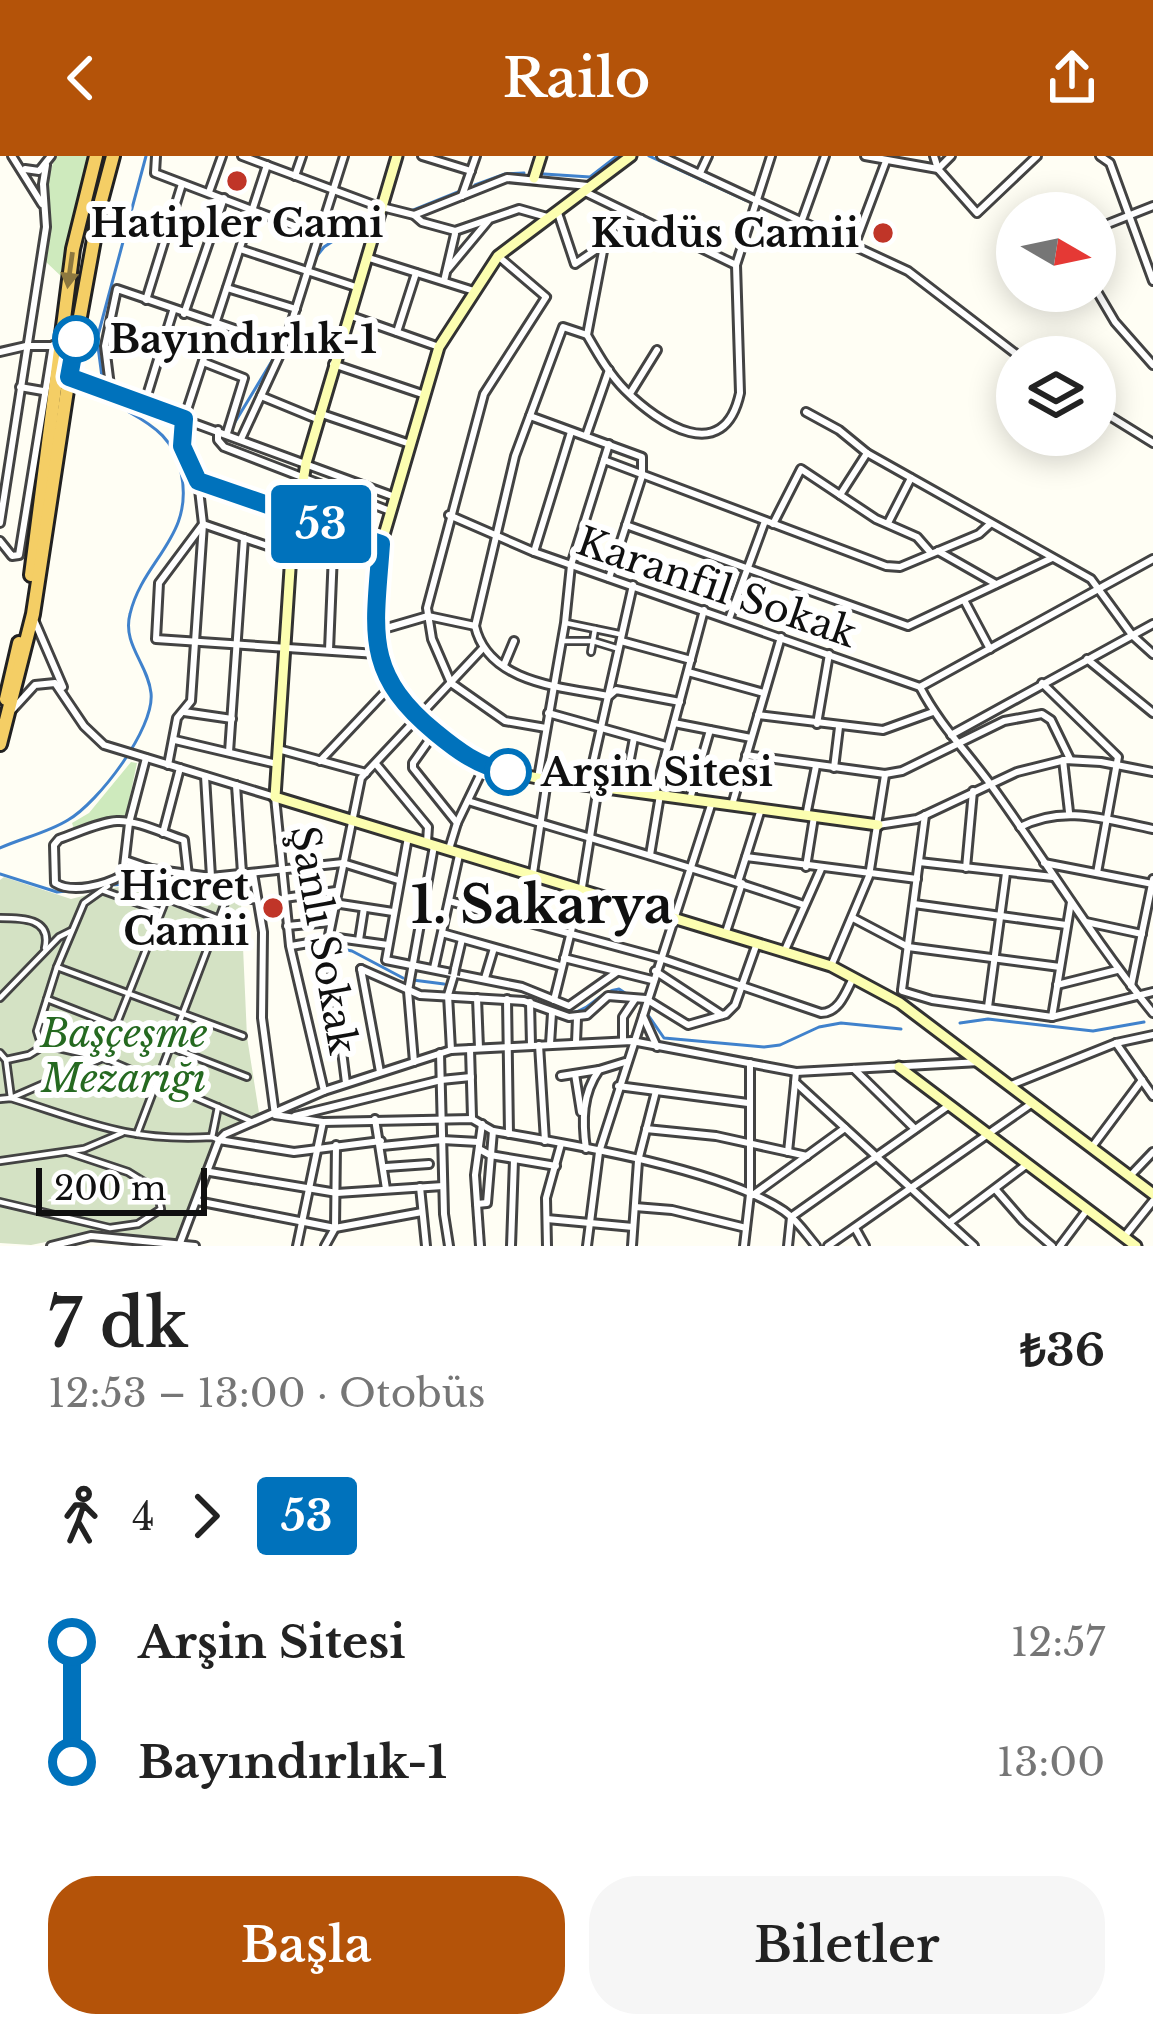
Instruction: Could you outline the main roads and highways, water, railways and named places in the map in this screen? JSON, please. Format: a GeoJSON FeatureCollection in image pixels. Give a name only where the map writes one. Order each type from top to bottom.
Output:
{"type":"FeatureCollection","features":[{"type":"Feature","properties":{"kind":"highway"},"geometry":{"type":"LineString","coordinates":[[0,744],[33,564],[56,346],[82,205],[96,156]]}},
{"type":"Feature","properties":{"kind":"highway"},"geometry":{"type":"LineString","coordinates":[[4,718],[33,614],[69,377],[113,156]]}},
{"type":"Feature","properties":{"kind":"highway"},"geometry":{"type":"LineString","coordinates":[[56,346],[65,359],[61,430]]}},
{"type":"Feature","properties":{"kind":"main road"},"geometry":{"type":"LineString","coordinates":[[397,156],[303,478],[291,554],[275,797],[757,941],[901,997],[1153,1198]]}},
{"type":"Feature","properties":{"kind":"main road"},"geometry":{"type":"LineString","coordinates":[[534,178],[541,156]]}},
{"type":"Feature","properties":{"kind":"main road"},"geometry":{"type":"LineString","coordinates":[[631,156],[498,256],[440,347],[381,544],[377,654],[390,687],[420,719],[484,767],[878,824]]}},
{"type":"Feature","properties":{"kind":"main road"},"geometry":{"type":"LineString","coordinates":[[899,1066],[1136,1246]]}},
{"type":"Feature","properties":{"kind":"waterway"},"geometry":{"type":"LineString","coordinates":[[102,377],[97,339],[146,156]]}},
{"type":"Feature","properties":{"kind":"waterway"},"geometry":{"type":"LineString","coordinates":[[544,174],[590,177],[617,156]]}},
{"type":"Feature","properties":{"kind":"waterway"},"geometry":{"type":"LineString","coordinates":[[649,156],[745,200]]}},
{"type":"Feature","properties":{"kind":"waterway"},"geometry":{"type":"LineString","coordinates":[[475,185],[524,173]]}},
{"type":"Feature","properties":{"kind":"waterway"},"geometry":{"type":"LineString","coordinates":[[411,211],[458,192]]}},
{"type":"Feature","properties":{"kind":"waterway"},"geometry":{"type":"LineString","coordinates":[[316,257],[365,220]]}},
{"type":"Feature","properties":{"kind":"waterway"},"geometry":{"type":"LineString","coordinates":[[232,427],[278,351]]}},
{"type":"Feature","properties":{"kind":"waterway"},"geometry":{"type":"LineString","coordinates":[[0,848],[68,820],[94,798],[134,744],[150,708],[149,683],[128,625],[136,595],[174,531],[183,495],[181,472],[169,443],[129,412]]}},
{"type":"Feature","properties":{"kind":"waterway"},"geometry":{"type":"LineString","coordinates":[[0,874],[57,892],[95,888]]}},
{"type":"Feature","properties":{"kind":"waterway"},"geometry":{"type":"LineString","coordinates":[[110,885],[165,882],[214,889]]}},
{"type":"Feature","properties":{"kind":"waterway"},"geometry":{"type":"LineString","coordinates":[[333,947],[352,951],[403,978]]}},
{"type":"Feature","properties":{"kind":"waterway"},"geometry":{"type":"LineString","coordinates":[[413,980],[444,984]]}},
{"type":"Feature","properties":{"kind":"waterway"},"geometry":{"type":"LineString","coordinates":[[572,1013],[612,990],[628,995]]}},
{"type":"Feature","properties":{"kind":"waterway"},"geometry":{"type":"LineString","coordinates":[[648,1015],[664,1038],[764,1047],[841,1023],[901,1029]]}},
{"type":"Feature","properties":{"kind":"waterway"},"geometry":{"type":"LineString","coordinates":[[960,1023],[988,1019],[1093,1031],[1144,1022]]}},
{"type":"Feature","properties":{"kind":"place","name":"Hatipler Cami"},"geometry":{"type":"Point","coordinates":[237,181]}},
{"type":"Feature","properties":{"kind":"place","name":"Kudüs Camii"},"geometry":{"type":"Point","coordinates":[883,233]}},
{"type":"Feature","properties":{"kind":"place","name":"Bayındırlık-1"},"geometry":{"type":"Point","coordinates":[76,339]}},
{"type":"Feature","properties":{"kind":"place","name":"Arşin Sitesi"},"geometry":{"type":"Point","coordinates":[508,772]}},
{"type":"Feature","properties":{"kind":"place","name":"Hicret Camii"},"geometry":{"type":"Point","coordinates":[273,908]}},
{"type":"Feature","properties":{"kind":"district","name":"1. Sakarya"},"geometry":{"type":"Point","coordinates":[542,905]}},
{"type":"Feature","properties":{"kind":"park label","name":"Başçeşme Mezarığı"},"geometry":{"type":"Point","coordinates":[124,1056]}}]}
